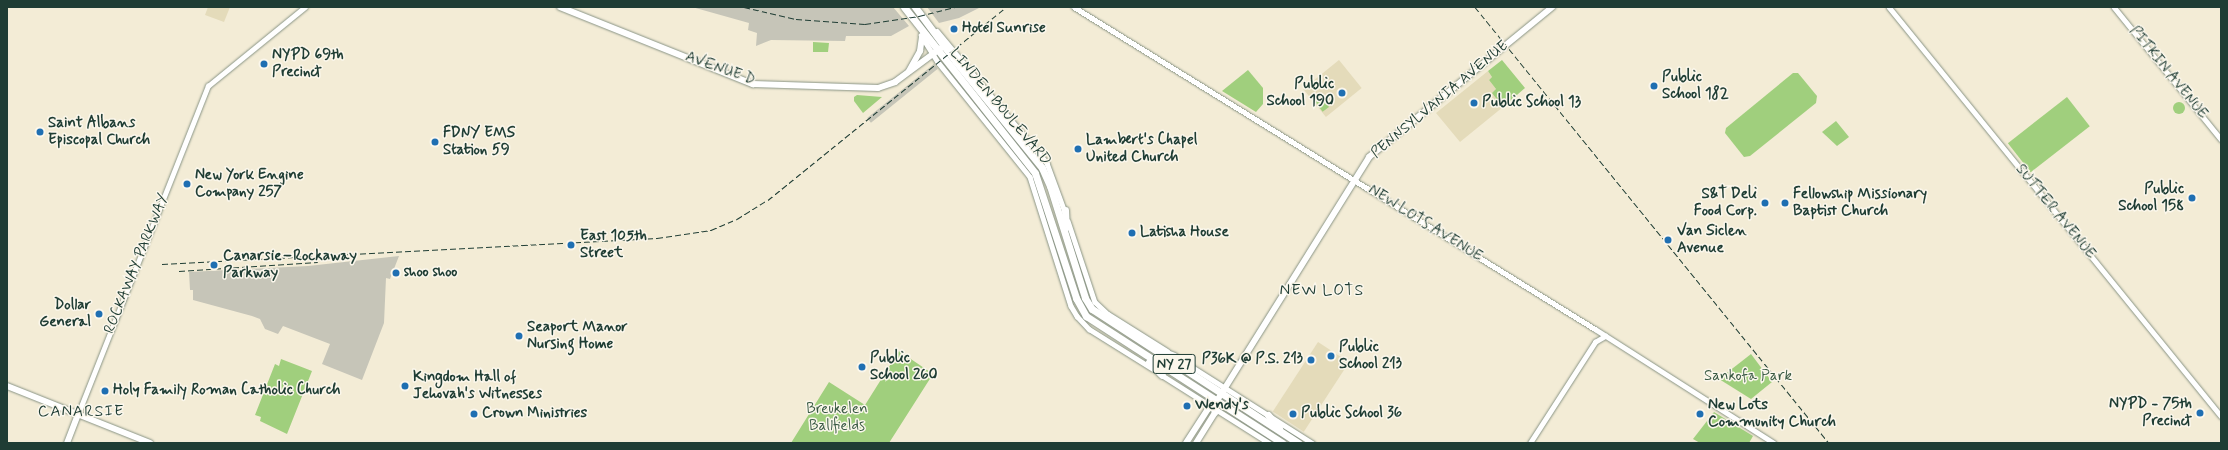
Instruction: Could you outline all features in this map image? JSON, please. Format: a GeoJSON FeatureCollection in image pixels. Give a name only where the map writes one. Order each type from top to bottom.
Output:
{"type":"FeatureCollection","features":[{"type":"Feature","properties":{"kind":"highway","name":"LINDEN BOULEVARD"},"geometry":{"type":"LineString","coordinates":[[904,7],[1035,173],[1076,298],[1082,311],[1102,328],[1215,404],[1282,443]]}},
{"type":"Feature","properties":{"kind":"highway","name":"LINDEN BOULEVARD"},"geometry":{"type":"LineString","coordinates":[[915,7],[923,16],[938,50],[1042,168],[1085,298],[1092,310],[1142,343],[1223,391],[1298,443]]}},
{"type":"Feature","properties":{"kind":"highway"},"geometry":{"type":"LineString","coordinates":[[1065,210],[1067,241]]}},
{"type":"Feature","properties":{"kind":"highway"},"geometry":{"type":"LineString","coordinates":[[1142,343],[1174,356]]}},
{"type":"Feature","properties":{"kind":"highway"},"geometry":{"type":"LineString","coordinates":[[1139,352],[1162,375]]}},
{"type":"Feature","properties":{"kind":"highway"},"geometry":{"type":"LineString","coordinates":[[1268,415],[1286,435]]}},
{"type":"Feature","properties":{"kind":"main road","name":"AVENUE D"},"geometry":{"type":"LineString","coordinates":[[560,7],[753,84],[878,88],[909,72],[938,50]]}},
{"type":"Feature","properties":{"kind":"main road","name":"PENNSYLVANIA AVENUE"},"geometry":{"type":"LineString","coordinates":[[1186,443],[1208,409],[1215,404],[1354,180],[1376,150],[1552,7]]}},
{"type":"Feature","properties":{"kind":"main road"},"geometry":{"type":"LineString","coordinates":[[909,72],[920,51],[922,36]]}},
{"type":"Feature","properties":{"kind":"main road"},"geometry":{"type":"LineString","coordinates":[[7,386],[150,443]]}},
{"type":"Feature","properties":{"kind":"main road","name":"PENNSYLVANIA AVENUE"},"geometry":{"type":"LineString","coordinates":[[1196,443],[1215,413],[1215,404]]}},
{"type":"Feature","properties":{"kind":"main road","name":"ROCKAWAY PARKWAY"},"geometry":{"type":"LineString","coordinates":[[67,443],[78,414]]}},
{"type":"Feature","properties":{"kind":"street","name":"ROCKAWAY PARKWAY"},"geometry":{"type":"LineString","coordinates":[[78,414],[208,86],[305,7]]}},
{"type":"Feature","properties":{"kind":"street","name":"LINDEN BOULEVARD"},"geometry":{"type":"LineString","coordinates":[[919,7],[923,16],[1048,163],[1095,302],[1108,314],[1174,356],[1223,391],[1268,415],[1312,443]]}},
{"type":"Feature","properties":{"kind":"street","name":"NEW LOTS AVENUE"},"geometry":{"type":"LineString","coordinates":[[1074,7],[1605,336],[1774,443]]}},
{"type":"Feature","properties":{"kind":"street","name":"SUTTER AVENUE"},"geometry":{"type":"LineString","coordinates":[[1889,7],[2221,416]]}},
{"type":"Feature","properties":{"kind":"street","name":"PITKIN AVENUE"},"geometry":{"type":"LineString","coordinates":[[2114,7],[2221,138]]}},
{"type":"Feature","properties":{"kind":"street","name":"LINDEN BOULEVARD"},"geometry":{"type":"LineString","coordinates":[[917,24],[922,36],[938,50],[1030,178],[1071,306],[1077,316],[1089,329],[1162,375],[1215,404],[1269,443]]}},
{"type":"Feature","properties":{"kind":"street"},"geometry":{"type":"LineString","coordinates":[[1530,443],[1595,342],[1605,336]]}},
{"type":"Feature","properties":{"kind":"shaded area"},"geometry":{"type":"Polygon","coordinates":[[[208,7],[230,7],[224,22],[205,15],[208,7]]]}},
{"type":"Feature","properties":{"kind":"shaded area"},"geometry":{"type":"Polygon","coordinates":[[[692,7],[893,7],[909,26],[891,36],[846,36],[845,41],[771,40],[756,46],[757,33],[748,30],[749,23],[692,7]]]}},
{"type":"Feature","properties":{"kind":"shaded area"},"geometry":{"type":"Polygon","coordinates":[[[927,7],[981,7],[959,18],[939,23],[927,7]]]}},
{"type":"Feature","properties":{"kind":"shaded area"},"geometry":{"type":"Polygon","coordinates":[[[1339,60],[1362,88],[1326,117],[1303,89],[1339,60]]]}},
{"type":"Feature","properties":{"kind":"shaded area"},"geometry":{"type":"Polygon","coordinates":[[[934,64],[938,69],[871,123],[867,118],[934,64]]]}},
{"type":"Feature","properties":{"kind":"shaded area","name":"Public School 13"},"geometry":{"type":"Polygon","coordinates":[[[1488,71],[1492,77],[1489,80],[1496,89],[1493,93],[1503,107],[1460,142],[1436,113],[1488,71]]]}},
{"type":"Feature","properties":{"kind":"shaded area"},"geometry":{"type":"Polygon","coordinates":[[[399,256],[390,279],[386,278],[384,323],[362,380],[322,364],[330,344],[283,326],[278,334],[265,329],[260,319],[193,300],[193,290],[190,290],[189,272],[308,266],[399,256]]]}},
{"type":"Feature","properties":{"kind":"shaded area"},"geometry":{"type":"Polygon","coordinates":[[[1318,342],[1349,362],[1304,432],[1273,412],[1318,342]]]}},
{"type":"Feature","properties":{"kind":"green space"},"geometry":{"type":"Polygon","coordinates":[[[813,42],[829,43],[828,52],[813,52],[813,42]]]}},
{"type":"Feature","properties":{"kind":"green space"},"geometry":{"type":"Polygon","coordinates":[[[1502,60],[1525,88],[1503,107],[1492,93],[1496,89],[1489,80],[1492,77],[1488,71],[1502,60]]]}},
{"type":"Feature","properties":{"kind":"green space"},"geometry":{"type":"Polygon","coordinates":[[[1248,70],[1263,88],[1263,104],[1256,112],[1222,91],[1248,70]]]}},
{"type":"Feature","properties":{"kind":"green space"},"geometry":{"type":"Polygon","coordinates":[[[1793,73],[1798,73],[1817,96],[1816,103],[1750,156],[1744,157],[1725,133],[1726,128],[1793,73]]]}},
{"type":"Feature","properties":{"kind":"green space"},"geometry":{"type":"Polygon","coordinates":[[[857,95],[882,97],[863,113],[854,101],[854,97],[857,95]]]}},
{"type":"Feature","properties":{"kind":"green space"},"geometry":{"type":"Polygon","coordinates":[[[1320,95],[1329,107],[1323,112],[1314,100],[1320,95]]]}},
{"type":"Feature","properties":{"kind":"green space"},"geometry":{"type":"Polygon","coordinates":[[[2067,97],[2090,126],[2031,172],[2008,143],[2067,97]]]}},
{"type":"Feature","properties":{"kind":"green space"},"geometry":{"type":"Polygon","coordinates":[[[2177,102],[2181,102],[2185,108],[2181,114],[2177,114],[2173,110],[2173,106],[2177,102]]]}},
{"type":"Feature","properties":{"kind":"green space"},"geometry":{"type":"Polygon","coordinates":[[[1836,121],[1849,137],[1837,146],[1822,132],[1836,121]]]}},
{"type":"Feature","properties":{"kind":"green space","name":"Breukelen Ballfields"},"geometry":{"type":"Polygon","coordinates":[[[899,351],[933,374],[889,443],[791,443],[829,382],[865,405],[899,351]]]}},
{"type":"Feature","properties":{"kind":"green space","name":"Sankofa Park"},"geometry":{"type":"Polygon","coordinates":[[[1751,354],[1772,382],[1751,399],[1719,379],[1751,354]]]}},
{"type":"Feature","properties":{"kind":"green space"},"geometry":{"type":"Polygon","coordinates":[[[281,359],[312,371],[287,434],[260,421],[261,417],[255,415],[275,364],[279,366],[281,359]]]}},
{"type":"Feature","properties":{"kind":"green space"},"geometry":{"type":"Polygon","coordinates":[[[1714,412],[1753,436],[1749,443],[1700,443],[1693,439],[1714,412]]]}},
{"type":"Feature","properties":{"kind":"railway"},"geometry":{"type":"LineString","coordinates":[[744,7],[796,19],[865,24],[919,16],[956,7]]}},
{"type":"Feature","properties":{"kind":"railway"},"geometry":{"type":"LineString","coordinates":[[162,264],[657,238],[711,230],[737,219],[768,200],[1006,7]]}},
{"type":"Feature","properties":{"kind":"railway"},"geometry":{"type":"LineString","coordinates":[[1475,7],[1829,443]]}},
{"type":"Feature","properties":{"kind":"railway"},"geometry":{"type":"LineString","coordinates":[[179,271],[318,262]]}},
{"type":"Feature","properties":{"kind":"place","name":"Hotel Sunrise"},"geometry":{"type":"Point","coordinates":[954,29]}},
{"type":"Feature","properties":{"kind":"place","name":"NYPD 69th Precinct"},"geometry":{"type":"Point","coordinates":[264,64]}},
{"type":"Feature","properties":{"kind":"place","name":"Public School 182"},"geometry":{"type":"Point","coordinates":[1654,86]}},
{"type":"Feature","properties":{"kind":"place","name":"Public School 190"},"geometry":{"type":"Point","coordinates":[1342,93]}},
{"type":"Feature","properties":{"kind":"place","name":"Public School 13"},"geometry":{"type":"Point","coordinates":[1474,103]}},
{"type":"Feature","properties":{"kind":"place","name":"Saint Albans Episcopal Church"},"geometry":{"type":"Point","coordinates":[40,132]}},
{"type":"Feature","properties":{"kind":"place","name":"FDNY EMS Station 59"},"geometry":{"type":"Point","coordinates":[435,142]}},
{"type":"Feature","properties":{"kind":"place","name":"Lambert's Chapel United Church"},"geometry":{"type":"Point","coordinates":[1078,149]}},
{"type":"Feature","properties":{"kind":"place","name":"New York Engine Company 257"},"geometry":{"type":"Point","coordinates":[187,184]}},
{"type":"Feature","properties":{"kind":"place","name":"Public School 158"},"geometry":{"type":"Point","coordinates":[2192,198]}},
{"type":"Feature","properties":{"kind":"place","name":"S&T Deli Food Corp."},"geometry":{"type":"Point","coordinates":[1765,203]}},
{"type":"Feature","properties":{"kind":"place","name":"Fellowship Missionary Baptist Church"},"geometry":{"type":"Point","coordinates":[1785,203]}},
{"type":"Feature","properties":{"kind":"place","name":"Latisha House"},"geometry":{"type":"Point","coordinates":[1132,233]}},
{"type":"Feature","properties":{"kind":"place","name":"Van Siclen Avenue"},"geometry":{"type":"Point","coordinates":[1668,240]}},
{"type":"Feature","properties":{"kind":"place","name":"East 105th Street"},"geometry":{"type":"Point","coordinates":[571,245]}},
{"type":"Feature","properties":{"kind":"place","name":"Canarsie–Rockaway Parkway"},"geometry":{"type":"Point","coordinates":[214,265]}},
{"type":"Feature","properties":{"kind":"place","name":"shoo shoo"},"geometry":{"type":"Point","coordinates":[396,273]}},
{"type":"Feature","properties":{"kind":"place","name":"Dollar General"},"geometry":{"type":"Point","coordinates":[99,314]}},
{"type":"Feature","properties":{"kind":"place","name":"Seaport Manor Nursing Home"},"geometry":{"type":"Point","coordinates":[519,336]}},
{"type":"Feature","properties":{"kind":"place","name":"Public School 213"},"geometry":{"type":"Point","coordinates":[1331,356]}},
{"type":"Feature","properties":{"kind":"place","name":"P36K @ P.S. 213"},"geometry":{"type":"Point","coordinates":[1311,360]}},
{"type":"Feature","properties":{"kind":"place","name":"Public School 260"},"geometry":{"type":"Point","coordinates":[862,367]}},
{"type":"Feature","properties":{"kind":"place","name":"Kingdom Hall of Jehovah's Witnesses"},"geometry":{"type":"Point","coordinates":[405,386]}},
{"type":"Feature","properties":{"kind":"place","name":"Holy Family Roman Catholic Church"},"geometry":{"type":"Point","coordinates":[105,391]}},
{"type":"Feature","properties":{"kind":"place","name":"Wendy's"},"geometry":{"type":"Point","coordinates":[1187,406]}},
{"type":"Feature","properties":{"kind":"place","name":"NYPD - 75th Precinct"},"geometry":{"type":"Point","coordinates":[2200,413]}},
{"type":"Feature","properties":{"kind":"place","name":"Crown Ministries"},"geometry":{"type":"Point","coordinates":[474,414]}},
{"type":"Feature","properties":{"kind":"place","name":"Public School 36"},"geometry":{"type":"Point","coordinates":[1293,414]}},
{"type":"Feature","properties":{"kind":"place","name":"New Lots Community Church"},"geometry":{"type":"Point","coordinates":[1700,414]}},
{"type":"Feature","properties":{"kind":"district","name":"NEW LOTS"},"geometry":{"type":"Point","coordinates":[1322,291]}},
{"type":"Feature","properties":{"kind":"district","name":"CANARSIE"},"geometry":{"type":"Point","coordinates":[81,412]}}]}
